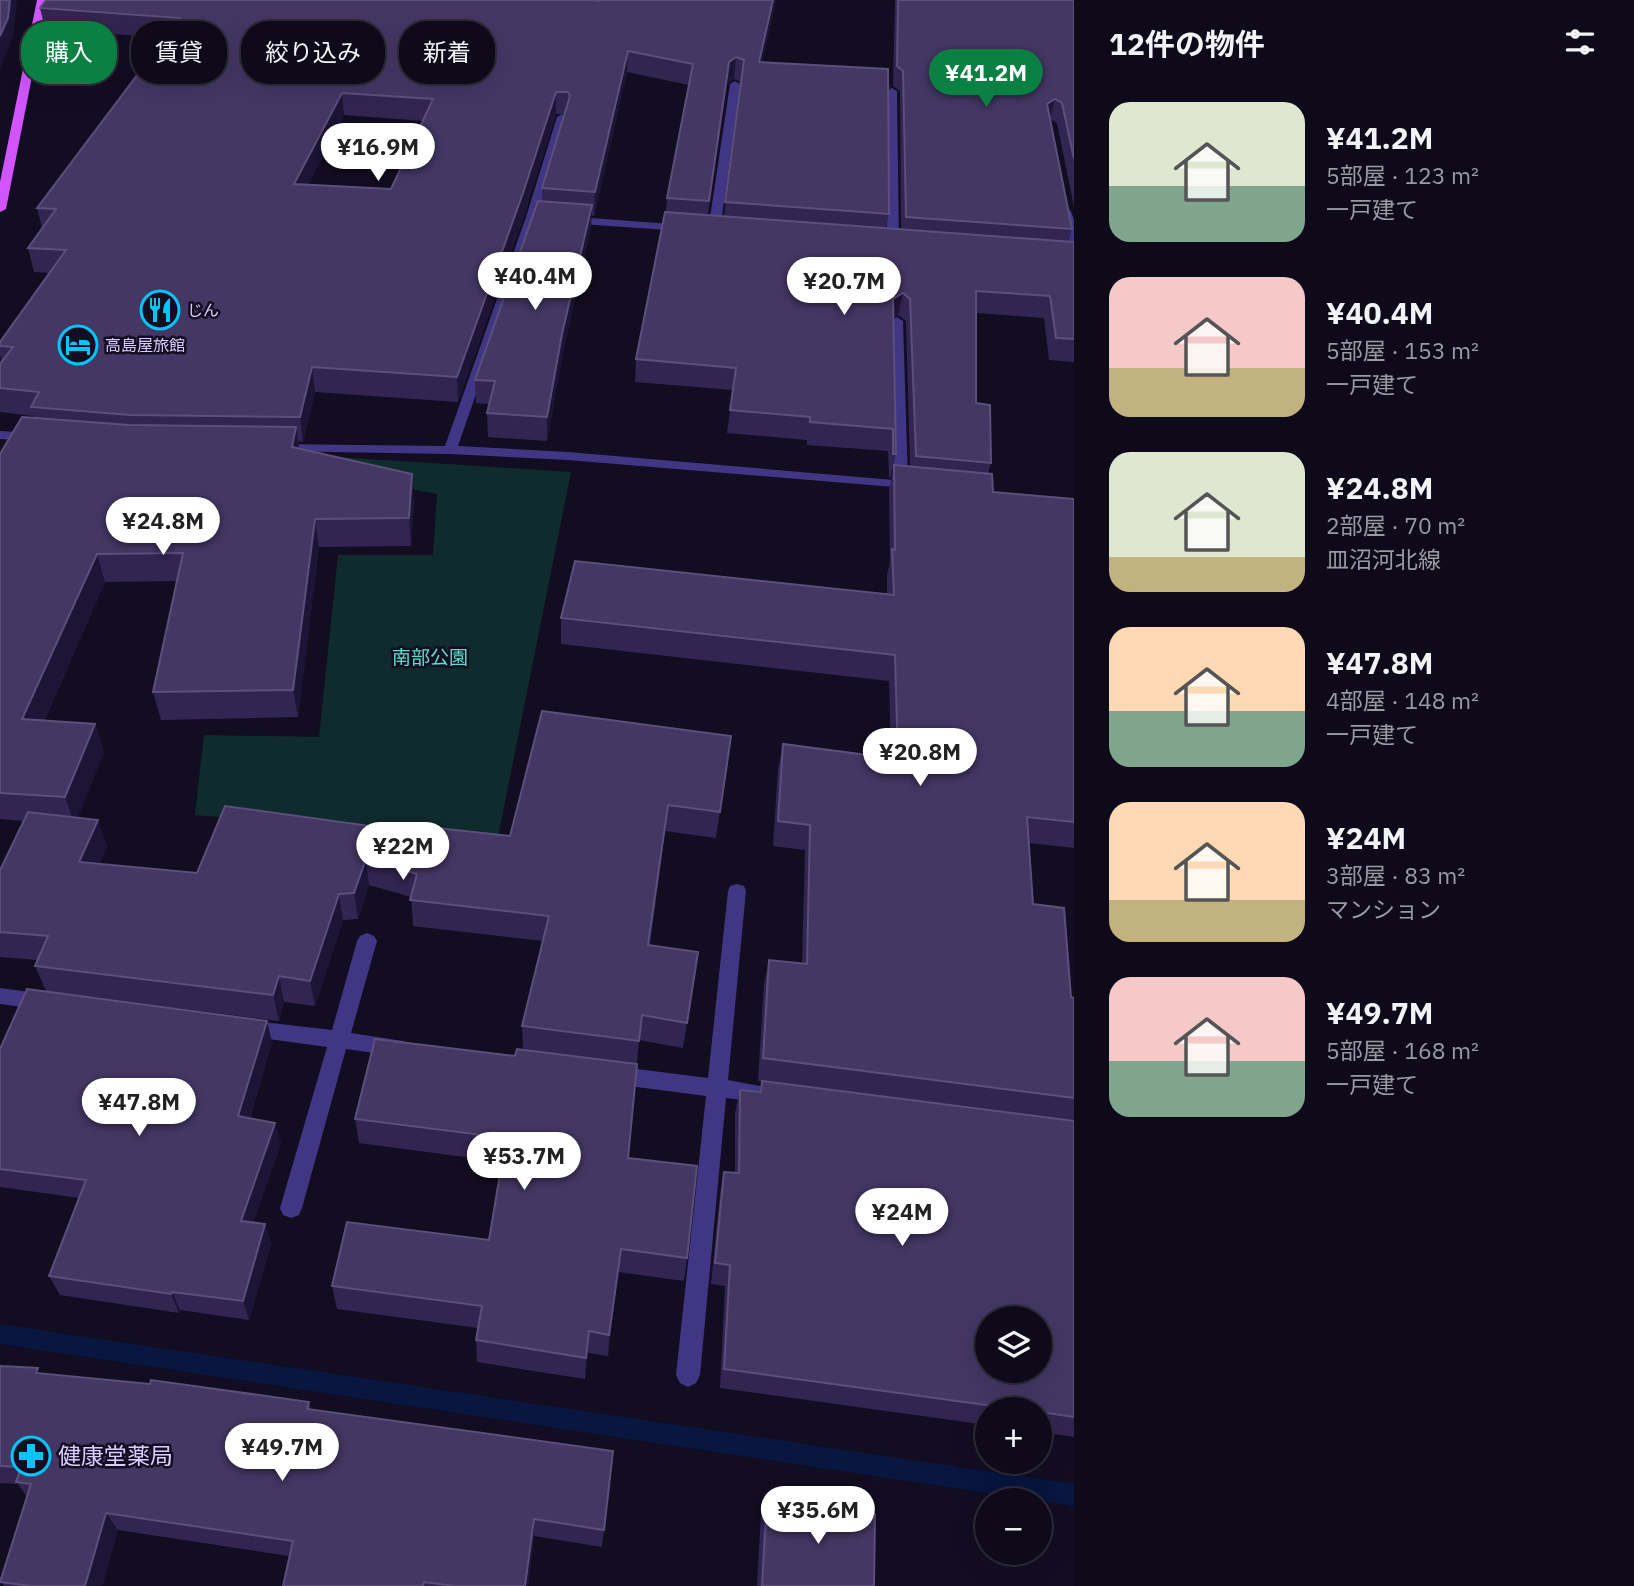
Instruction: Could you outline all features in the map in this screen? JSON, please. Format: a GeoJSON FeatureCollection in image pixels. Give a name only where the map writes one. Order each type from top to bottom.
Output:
{"type":"FeatureCollection","features":[{"type":"Feature","properties":{"kind":"main road"},"geometry":{"type":"LineString","coordinates":[[0,209],[42,0]]}},
{"type":"Feature","properties":{"kind":"lane"},"geometry":{"type":"LineString","coordinates":[[714,231],[735,84]]}},
{"type":"Feature","properties":{"kind":"lane"},"geometry":{"type":"LineString","coordinates":[[892,91],[893,244]]}},
{"type":"Feature","properties":{"kind":"lane"},"geometry":{"type":"LineString","coordinates":[[450,450],[531,217],[562,117]]}},
{"type":"Feature","properties":{"kind":"lane"},"geometry":{"type":"LineString","coordinates":[[1064,199],[1074,249]]}},
{"type":"Feature","properties":{"kind":"lane"},"geometry":{"type":"LineString","coordinates":[[531,217],[727,232]]}},
{"type":"Feature","properties":{"kind":"lane"},"geometry":{"type":"LineString","coordinates":[[879,243],[907,245]]}},
{"type":"Feature","properties":{"kind":"lane"},"geometry":{"type":"LineString","coordinates":[[1060,257],[1074,258]]}},
{"type":"Feature","properties":{"kind":"lane"},"geometry":{"type":"LineString","coordinates":[[897,321],[901,485]]}},
{"type":"Feature","properties":{"kind":"lane"},"geometry":{"type":"LineString","coordinates":[[0,435],[55,439]]}},
{"type":"Feature","properties":{"kind":"lane"},"geometry":{"type":"LineString","coordinates":[[259,448],[450,450],[568,456],[927,487]]}},
{"type":"Feature","properties":{"kind":"lane"},"geometry":{"type":"LineString","coordinates":[[688,1376],[737,891]]}},
{"type":"Feature","properties":{"kind":"lane"},"geometry":{"type":"LineString","coordinates":[[291,1208],[367,942]]}},
{"type":"Feature","properties":{"kind":"lane"},"geometry":{"type":"LineString","coordinates":[[0,996],[68,1004]]}},
{"type":"Feature","properties":{"kind":"lane"},"geometry":{"type":"LineString","coordinates":[[230,1026],[420,1050]]}},
{"type":"Feature","properties":{"kind":"lane"},"geometry":{"type":"LineString","coordinates":[[594,1072],[784,1097]]}},
{"type":"Feature","properties":{"kind":"green space","name":"南部公園"},"geometry":{"type":"Polygon","coordinates":[[[336,457],[571,472],[497,842],[195,815],[204,735],[319,737],[338,555],[433,555],[437,494],[336,475],[336,457]]]}},
{"type":"Feature","properties":{"kind":"building"},"geometry":{"type":"Polygon","coordinates":[[[0,0],[10,0],[8,18],[0,36],[0,0]]]}},
{"type":"Feature","properties":{"kind":"building"},"geometry":{"type":"Polygon","coordinates":[[[46,0],[773,0],[759,62],[888,69],[889,214],[725,202],[744,60],[736,57],[729,62],[709,201],[667,198],[693,64],[628,51],[595,192],[542,188],[570,96],[568,92],[556,92],[457,377],[312,367],[300,417],[130,415],[31,407],[39,392],[0,388],[0,364],[13,347],[0,346],[0,342],[66,250],[28,248],[56,209],[37,208],[131,83],[227,84],[227,21],[178,21],[180,18],[40,8],[46,0]],[[342,93],[294,184],[391,189],[433,99],[342,93]]]}},
{"type":"Feature","properties":{"kind":"building"},"geometry":{"type":"Polygon","coordinates":[[[898,0],[1074,0],[1074,159],[1062,103],[1055,99],[1047,104],[1072,229],[906,217],[903,71],[897,66],[898,0]]]}},
{"type":"Feature","properties":{"kind":"building"},"geometry":{"type":"Polygon","coordinates":[[[538,201],[592,205],[562,334],[547,417],[487,413],[495,381],[475,380],[538,201]]]}},
{"type":"Feature","properties":{"kind":"building"},"geometry":{"type":"Polygon","coordinates":[[[665,212],[1074,242],[1074,339],[1056,338],[1050,296],[976,291],[976,403],[990,405],[991,463],[916,456],[910,299],[903,293],[893,299],[896,454],[893,454],[893,429],[810,422],[810,417],[730,410],[736,368],[636,359],[665,212]]]}},
{"type":"Feature","properties":{"kind":"building"},"geometry":{"type":"Polygon","coordinates":[[[22,417],[129,425],[296,427],[292,447],[412,474],[409,518],[315,519],[293,690],[153,692],[183,553],[97,554],[22,719],[95,724],[65,797],[0,793],[0,454],[22,417]]]}},
{"type":"Feature","properties":{"kind":"building"},"geometry":{"type":"Polygon","coordinates":[[[894,465],[992,474],[993,492],[1074,499],[1074,822],[1027,817],[1033,904],[1064,908],[1071,997],[1074,998],[1074,1098],[763,1058],[769,960],[807,964],[810,825],[778,821],[783,744],[898,759],[895,655],[561,618],[575,561],[894,595],[894,465]]]}},
{"type":"Feature","properties":{"kind":"building"},"geometry":{"type":"Polygon","coordinates":[[[542,711],[731,736],[720,812],[668,805],[648,945],[698,952],[687,1023],[642,1015],[639,1041],[522,1026],[549,916],[410,900],[417,874],[366,859],[354,893],[339,894],[310,981],[279,976],[273,995],[35,966],[48,936],[0,932],[0,870],[28,812],[98,820],[79,862],[197,873],[225,806],[391,829],[392,823],[510,836],[542,711]]]}},
{"type":"Feature","properties":{"kind":"building"},"geometry":{"type":"Polygon","coordinates":[[[27,989],[267,1021],[238,1116],[275,1123],[241,1221],[265,1224],[243,1301],[171,1294],[49,1276],[86,1180],[0,1169],[0,1049],[27,989]]]}},
{"type":"Feature","properties":{"kind":"building"},"geometry":{"type":"Polygon","coordinates":[[[375,1039],[515,1056],[517,1049],[637,1064],[628,1158],[697,1166],[687,1258],[621,1249],[609,1335],[589,1331],[586,1358],[476,1340],[482,1306],[332,1286],[347,1222],[489,1240],[506,1138],[355,1119],[375,1039]]]}},
{"type":"Feature","properties":{"kind":"building"},"geometry":{"type":"Polygon","coordinates":[[[762,1081],[1074,1121],[1074,1417],[1052,1414],[1052,1397],[975,1397],[975,1404],[724,1369],[730,1265],[715,1263],[724,1172],[739,1173],[740,1090],[761,1092],[762,1081]]]}},
{"type":"Feature","properties":{"kind":"building"},"geometry":{"type":"Polygon","coordinates":[[[0,1366],[38,1368],[36,1373],[150,1384],[151,1380],[309,1402],[307,1409],[613,1451],[604,1530],[534,1519],[525,1586],[455,1586],[424,1582],[423,1586],[283,1586],[293,1541],[106,1513],[85,1586],[31,1586],[0,1582],[31,1484],[16,1482],[21,1467],[0,1466],[0,1366]]]}},
{"type":"Feature","properties":{"kind":"building"},"geometry":{"type":"Polygon","coordinates":[[[767,1497],[875,1514],[874,1586],[762,1586],[767,1497]]]}},
{"type":"Feature","properties":{"kind":"waterway"},"geometry":{"type":"LineString","coordinates":[[0,1334],[1074,1495]]}},
{"type":"Feature","properties":{"kind":"place","name":"じん"},"geometry":{"type":"Point","coordinates":[160,310]}},
{"type":"Feature","properties":{"kind":"place","name":"高島屋旅館"},"geometry":{"type":"Point","coordinates":[78,345]}},
{"type":"Feature","properties":{"kind":"place","name":"健康堂薬局"},"geometry":{"type":"Point","coordinates":[31,1456]}}]}
